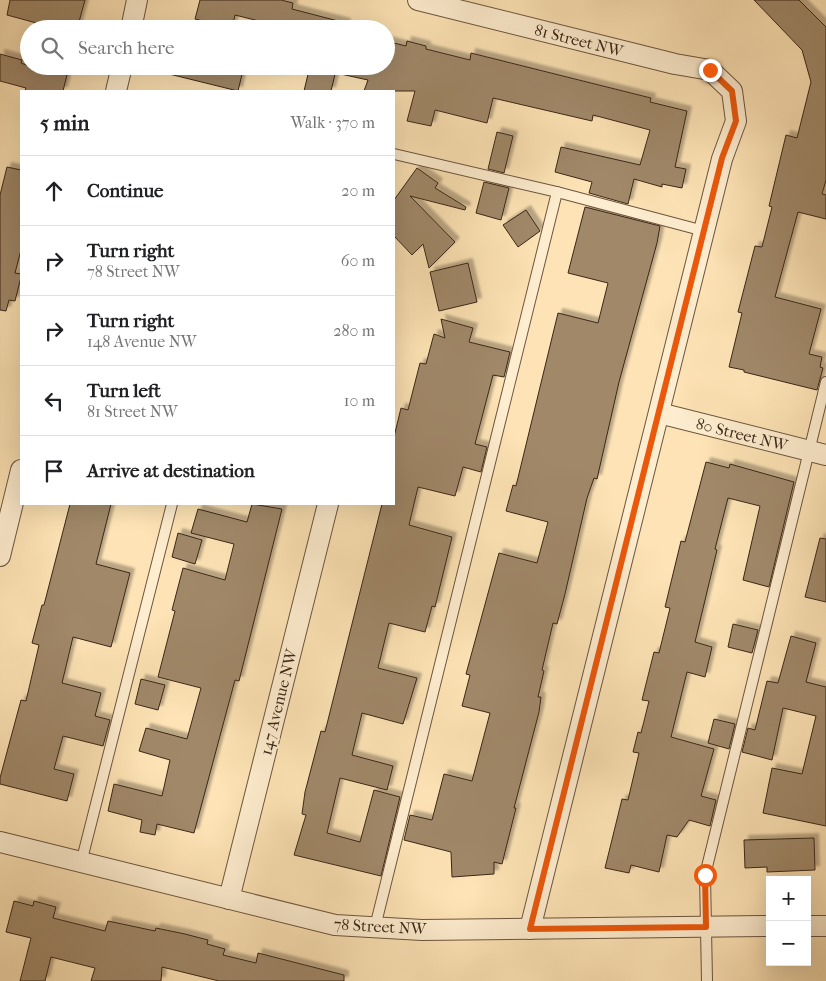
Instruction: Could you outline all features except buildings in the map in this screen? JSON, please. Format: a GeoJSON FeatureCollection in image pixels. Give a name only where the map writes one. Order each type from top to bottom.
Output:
{"type":"FeatureCollection","features":[{"type":"Feature","properties":{"kind":"street"},"geometry":{"type":"LineString","coordinates":[[133,20],[137,0]]}},
{"type":"Feature","properties":{"kind":"street","name":"81 Street NW"},"geometry":{"type":"LineString","coordinates":[[418,0],[676,64],[710,70],[732,91],[736,121],[722,158],[704,231]]}},
{"type":"Feature","properties":{"kind":"street"},"geometry":{"type":"LineString","coordinates":[[116,90],[120,75]]}},
{"type":"Feature","properties":{"kind":"street"},"geometry":{"type":"LineString","coordinates":[[530,929],[704,231]]}},
{"type":"Feature","properties":{"kind":"street","name":"80 Street NW"},"geometry":{"type":"LineString","coordinates":[[659,413],[817,453]]}},
{"type":"Feature","properties":{"kind":"street"},"geometry":{"type":"LineString","coordinates":[[0,556],[3,527],[20,473]]}},
{"type":"Feature","properties":{"kind":"street","name":"147 Avenue NW"},"geometry":{"type":"LineString","coordinates":[[229,899],[328,505]]}},
{"type":"Feature","properties":{"kind":"street","name":"78 Street NW"},"geometry":{"type":"LineString","coordinates":[[0,842],[335,925],[422,930],[766,926]]}},
{"type":"Feature","properties":{"kind":"street"},"geometry":{"type":"LineString","coordinates":[[811,926],[826,926]]}},
{"type":"Feature","properties":{"kind":"lane"},"geometry":{"type":"LineString","coordinates":[[395,154],[558,192],[704,231]]}},
{"type":"Feature","properties":{"kind":"lane"},"geometry":{"type":"LineString","coordinates":[[375,927],[558,192]]}},
{"type":"Feature","properties":{"kind":"lane"},"geometry":{"type":"LineString","coordinates":[[707,981],[705,875],[817,453],[826,382]]}},
{"type":"Feature","properties":{"kind":"lane"},"geometry":{"type":"LineString","coordinates":[[80,863],[172,505]]}},
{"type":"Feature","properties":{"kind":"route"},"geometry":{"type":"LineString","coordinates":[[705,875],[706,927],[530,929],[722,158],[736,121],[732,91],[710,70]]}}]}
